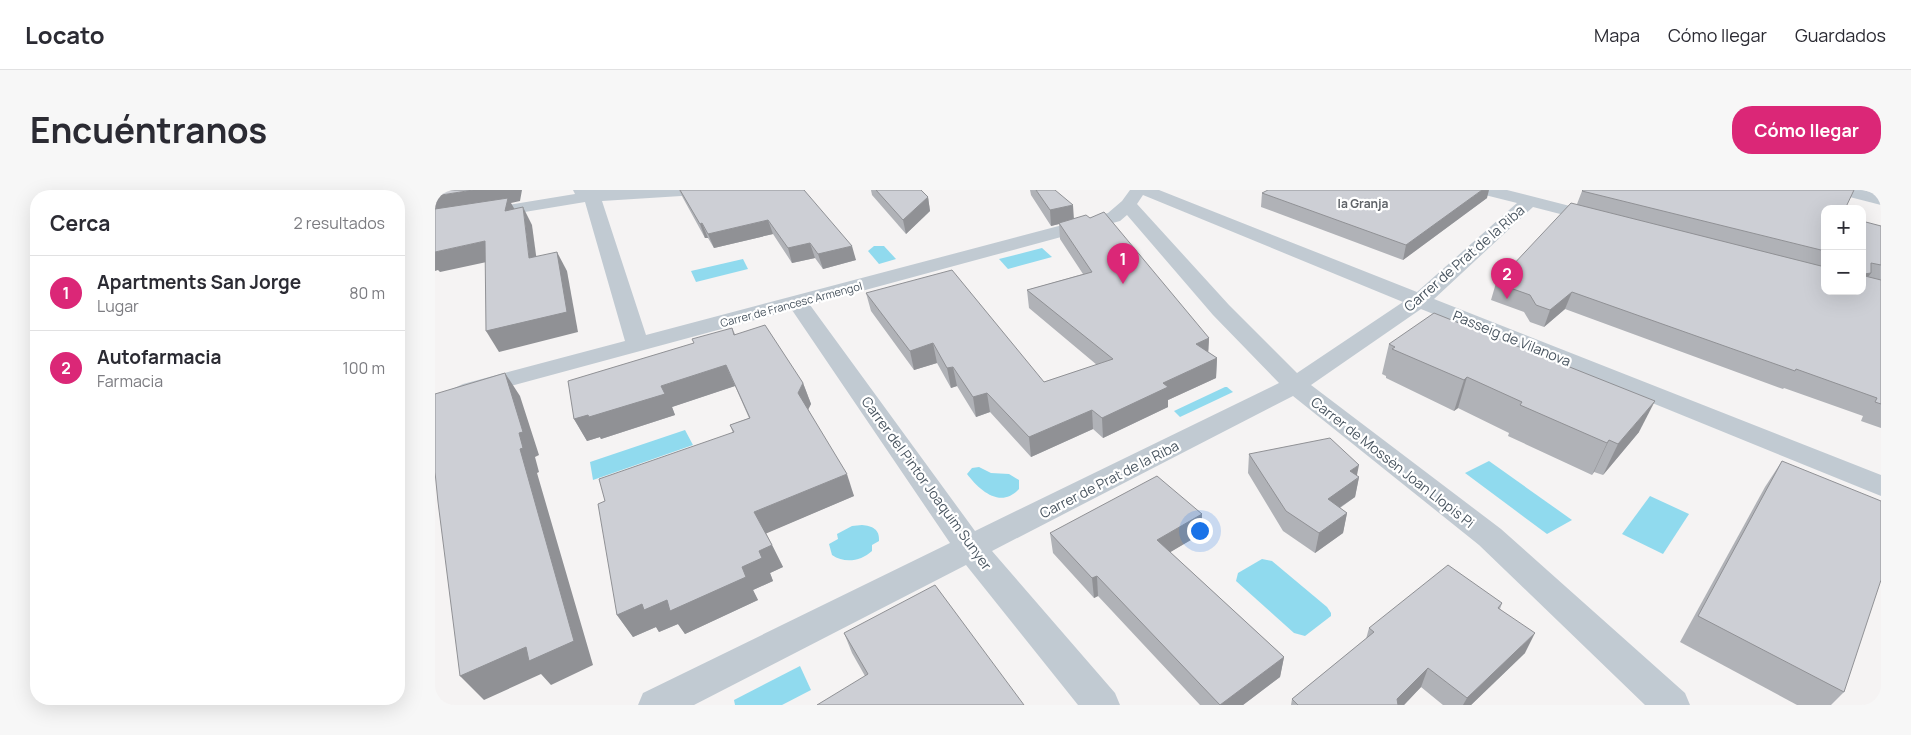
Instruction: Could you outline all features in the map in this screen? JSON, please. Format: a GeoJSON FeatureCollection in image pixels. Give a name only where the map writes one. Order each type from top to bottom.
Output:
{"type":"FeatureCollection","features":[{"type":"Feature","properties":{"kind":"street"},"geometry":{"type":"LineString","coordinates":[[435,222],[586,193],[697,190]]}},
{"type":"Feature","properties":{"kind":"street"},"geometry":{"type":"LineString","coordinates":[[1487,190],[1615,223]]}},
{"type":"Feature","properties":{"kind":"street"},"geometry":{"type":"LineString","coordinates":[[1844,190],[1881,200]]}},
{"type":"Feature","properties":{"kind":"street"},"geometry":{"type":"LineString","coordinates":[[586,193],[637,344]]}},
{"type":"Feature","properties":{"kind":"street","name":"Carrer de Francesc Armengol"},"geometry":{"type":"LineString","coordinates":[[435,407],[471,389],[1114,217],[1137,195]]}},
{"type":"Feature","properties":{"kind":"street","name":"Passeig de Vilanova"},"geometry":{"type":"LineString","coordinates":[[1137,195],[1419,301],[1881,486]]}},
{"type":"Feature","properties":{"kind":"street","name":"Carrer de Mossèn Joan Llopis Pi"},"geometry":{"type":"LineString","coordinates":[[1137,195],[1221,310],[1295,385],[1490,537],[1671,705]]}},
{"type":"Feature","properties":{"kind":"street","name":"Carrer de Prat de la Riba"},"geometry":{"type":"LineString","coordinates":[[657,705],[1295,385],[1419,301],[1529,201]]}},
{"type":"Feature","properties":{"kind":"street","name":"Carrer del Pintor Joaquim Sunyer"},"geometry":{"type":"LineString","coordinates":[[797,302],[971,549],[1101,705]]}},
{"type":"Feature","properties":{"kind":"water"},"geometry":{"type":"Polygon","coordinates":[[[874,246],[884,246],[896,259],[879,264],[868,251],[874,246]]]}},
{"type":"Feature","properties":{"kind":"water"},"geometry":{"type":"Polygon","coordinates":[[[1042,248],[1052,257],[1008,269],[999,259],[1042,248]]]}},
{"type":"Feature","properties":{"kind":"water"},"geometry":{"type":"Polygon","coordinates":[[[743,259],[748,269],[696,282],[691,271],[743,259]]]}},
{"type":"Feature","properties":{"kind":"water"},"geometry":{"type":"Polygon","coordinates":[[[1225,387],[1233,392],[1180,417],[1174,411],[1225,387]]]}},
{"type":"Feature","properties":{"kind":"water"},"geometry":{"type":"Polygon","coordinates":[[[685,430],[693,445],[593,480],[590,462],[685,430]]]}},
{"type":"Feature","properties":{"kind":"water"},"geometry":{"type":"Polygon","coordinates":[[[1489,461],[1572,520],[1547,534],[1465,473],[1489,461]]]}},
{"type":"Feature","properties":{"kind":"water"},"geometry":{"type":"Polygon","coordinates":[[[979,467],[991,473],[1009,474],[1019,480],[1019,489],[1012,495],[1005,497],[998,498],[991,495],[978,486],[967,474],[972,468],[979,467]]]}},
{"type":"Feature","properties":{"kind":"water"},"geometry":{"type":"Polygon","coordinates":[[[1650,496],[1689,514],[1663,554],[1622,534],[1650,496]]]}},
{"type":"Feature","properties":{"kind":"water"},"geometry":{"type":"Polygon","coordinates":[[[852,526],[872,527],[877,531],[879,541],[872,545],[872,551],[863,557],[853,560],[842,560],[832,555],[829,544],[838,539],[837,534],[852,526]]]}},
{"type":"Feature","properties":{"kind":"water"},"geometry":{"type":"Polygon","coordinates":[[[1262,559],[1272,561],[1327,607],[1331,616],[1305,636],[1294,633],[1236,581],[1238,573],[1262,559]]]}},
{"type":"Feature","properties":{"kind":"water"},"geometry":{"type":"Polygon","coordinates":[[[800,666],[811,690],[782,705],[735,705],[734,700],[800,666]]]}},
{"type":"Feature","properties":{"kind":"building"},"geometry":{"type":"Polygon","coordinates":[[[435,190],[473,190],[435,196],[435,190]]]}},
{"type":"Feature","properties":{"kind":"building"},"geometry":{"type":"Polygon","coordinates":[[[680,190],[804,190],[852,246],[818,254],[810,243],[788,248],[768,220],[708,234],[680,190]]]}},
{"type":"Feature","properties":{"kind":"building"},"geometry":{"type":"Polygon","coordinates":[[[876,190],[921,190],[928,197],[903,220],[876,190]]]}},
{"type":"Feature","properties":{"kind":"building"},"geometry":{"type":"Polygon","coordinates":[[[1036,190],[1055,190],[1073,205],[1050,210],[1036,190]]]}},
{"type":"Feature","properties":{"kind":"building"},"geometry":{"type":"Polygon","coordinates":[[[1268,190],[1482,190],[1406,245],[1262,193],[1268,190]]]}},
{"type":"Feature","properties":{"kind":"building"},"geometry":{"type":"Polygon","coordinates":[[[1854,190],[1847,205],[1821,205],[1821,250],[1582,191],[1854,190]]]}},
{"type":"Feature","properties":{"kind":"building"},"geometry":{"type":"Polygon","coordinates":[[[508,198],[505,211],[523,207],[529,258],[557,252],[567,312],[486,331],[485,241],[435,252],[435,209],[508,198]]]}},
{"type":"Feature","properties":{"kind":"building"},"geometry":{"type":"Polygon","coordinates":[[[1571,203],[1821,266],[1821,295],[1866,295],[1866,276],[1881,280],[1881,404],[1875,402],[1877,398],[1572,292],[1550,310],[1536,305],[1530,295],[1496,283],[1571,203]]]}},
{"type":"Feature","properties":{"kind":"building"},"geometry":{"type":"Polygon","coordinates":[[[1104,212],[1209,338],[1196,344],[1217,358],[1163,383],[1168,387],[1102,418],[1092,410],[1029,437],[987,393],[973,397],[953,367],[947,368],[933,343],[910,351],[866,293],[952,270],[1044,382],[1113,359],[1027,290],[1092,272],[1059,223],[1086,215],[1090,218],[1104,212]]]}},
{"type":"Feature","properties":{"kind":"building"},"geometry":{"type":"Polygon","coordinates":[[[1866,222],[1881,226],[1881,265],[1871,263],[1871,273],[1866,274],[1866,222]]]}},
{"type":"Feature","properties":{"kind":"building"},"geometry":{"type":"Polygon","coordinates":[[[1434,313],[1655,401],[1618,444],[1609,440],[1607,443],[1520,405],[1522,402],[1467,377],[1464,380],[1392,349],[1395,347],[1389,344],[1434,313]]]}},
{"type":"Feature","properties":{"kind":"building"},"geometry":{"type":"Polygon","coordinates":[[[765,325],[803,383],[798,393],[847,474],[754,512],[772,545],[759,551],[762,558],[742,567],[746,577],[670,611],[667,600],[644,610],[642,604],[617,615],[598,504],[605,501],[599,479],[734,432],[730,425],[750,418],[726,365],[661,386],[665,394],[589,417],[588,415],[574,419],[568,381],[694,343],[692,339],[732,328],[734,335],[765,325]]]}},
{"type":"Feature","properties":{"kind":"building"},"geometry":{"type":"Polygon","coordinates":[[[505,373],[523,432],[519,433],[523,448],[520,449],[574,641],[529,661],[526,647],[460,676],[435,472],[435,394],[505,373]]]}},
{"type":"Feature","properties":{"kind":"building"},"geometry":{"type":"Polygon","coordinates":[[[1330,438],[1359,465],[1350,471],[1359,477],[1328,499],[1347,513],[1319,533],[1286,511],[1249,454],[1330,438]]]}},
{"type":"Feature","properties":{"kind":"building"},"geometry":{"type":"Polygon","coordinates":[[[1782,461],[1881,501],[1881,580],[1844,692],[1698,616],[1782,461]]]}},
{"type":"Feature","properties":{"kind":"building"},"geometry":{"type":"Polygon","coordinates":[[[1157,476],[1202,514],[1157,540],[1284,657],[1220,705],[1097,576],[1092,578],[1050,533],[1157,476]]]}},
{"type":"Feature","properties":{"kind":"building"},"geometry":{"type":"Polygon","coordinates":[[[1448,565],[1502,603],[1498,608],[1535,633],[1467,698],[1428,668],[1397,699],[1398,705],[1298,705],[1292,699],[1374,632],[1369,628],[1448,565]]]}},
{"type":"Feature","properties":{"kind":"building"},"geometry":{"type":"Polygon","coordinates":[[[935,585],[1024,705],[817,705],[868,674],[844,633],[935,585]]]}},
{"type":"Feature","properties":{"kind":"place","name":"Apartments San Jorge"},"geometry":{"type":"Point","coordinates":[1123,284]}},
{"type":"Feature","properties":{"kind":"place","name":"Autofarmacia"},"geometry":{"type":"Point","coordinates":[1507,299]}},
{"type":"Feature","properties":{"kind":"district","name":"la Granja"},"geometry":{"type":"Point","coordinates":[1363,203]}}]}
